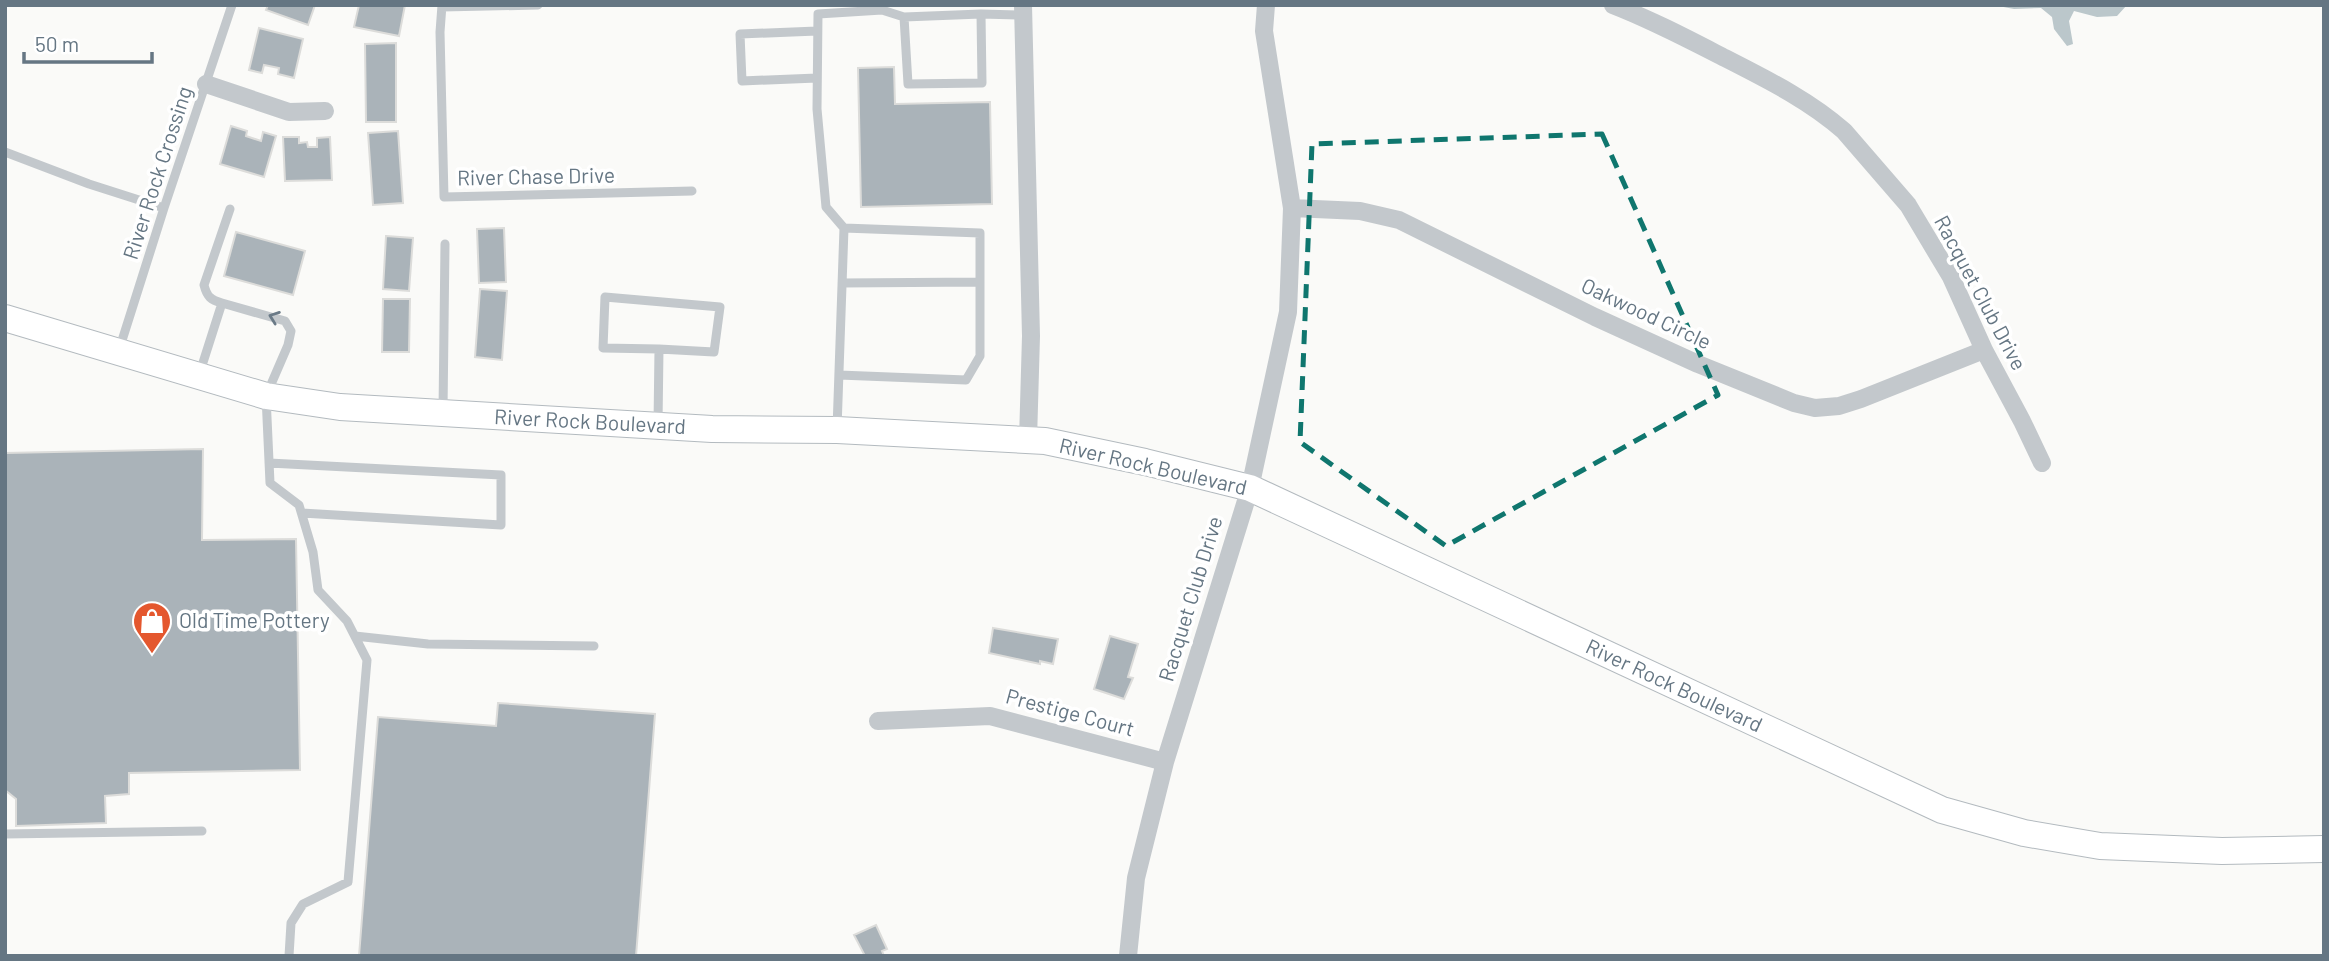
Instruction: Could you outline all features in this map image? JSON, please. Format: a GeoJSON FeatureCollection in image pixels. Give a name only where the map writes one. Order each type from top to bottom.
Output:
{"type":"FeatureCollection","features":[{"type":"Feature","properties":{"kind":"street","name":"Racquet Club Drive"},"geometry":{"type":"LineString","coordinates":[[1128,956],[1136,878],[1165,762],[1250,488],[1288,312],[1292,208],[1264,31],[1266,5]]}},
{"type":"Feature","properties":{"kind":"street","name":"Racquet Club Drive"},"geometry":{"type":"LineString","coordinates":[[1613,5],[1652,20],[1768,79],[1844,131],[1908,205],[1951,277],[1984,350],[2042,463]]}},
{"type":"Feature","properties":{"kind":"street"},"geometry":{"type":"LineString","coordinates":[[1023,10],[1031,336],[1028,440]]}},
{"type":"Feature","properties":{"kind":"street"},"geometry":{"type":"LineString","coordinates":[[206,84],[289,111],[325,111]]}},
{"type":"Feature","properties":{"kind":"street","name":"Oakwood Circle"},"geometry":{"type":"LineString","coordinates":[[1292,208],[1360,211],[1399,220],[1595,317],[1794,403],[1815,408],[1839,406],[1861,399],[1984,350]]}},
{"type":"Feature","properties":{"kind":"street","name":"River Rock Boulevard"},"geometry":{"type":"LineString","coordinates":[[5,318],[266,396],[340,407],[659,426],[837,430],[1045,441],[1145,462],[1250,488],[1942,810],[2024,833],[2100,846],[2222,850],[2324,849]]}},
{"type":"Feature","properties":{"kind":"street","name":"Prestige Court"},"geometry":{"type":"LineString","coordinates":[[878,720],[990,716],[1165,762]]}},
{"type":"Feature","properties":{"kind":"lane","name":"River Rock Crossing"},"geometry":{"type":"LineString","coordinates":[[119,352],[232,5]]}},
{"type":"Feature","properties":{"kind":"lane","name":"River Chase Drive"},"geometry":{"type":"LineString","coordinates":[[538,5],[442,6],[440,32],[444,197],[692,191]]}},
{"type":"Feature","properties":{"kind":"lane"},"geometry":{"type":"LineString","coordinates":[[837,430],[844,228],[826,206],[817,109],[818,13],[882,10],[904,17],[1023,10]]}},
{"type":"Feature","properties":{"kind":"lane"},"geometry":{"type":"LineString","coordinates":[[904,17],[908,84],[982,83],[981,14]]}},
{"type":"Feature","properties":{"kind":"lane"},"geometry":{"type":"LineString","coordinates":[[817,31],[740,34],[742,81],[817,78]]}},
{"type":"Feature","properties":{"kind":"lane"},"geometry":{"type":"LineString","coordinates":[[5,152],[89,184],[164,208]]}},
{"type":"Feature","properties":{"kind":"lane"},"geometry":{"type":"LineString","coordinates":[[230,209],[204,285],[206,294],[212,300],[285,321],[291,331],[288,345],[266,396],[270,483],[299,505],[313,552],[318,590],[347,621],[367,660],[348,882],[303,904],[291,923],[289,956]]}},
{"type":"Feature","properties":{"kind":"lane"},"geometry":{"type":"LineString","coordinates":[[839,375],[967,380],[981,356],[980,233],[844,228]]}},
{"type":"Feature","properties":{"kind":"lane"},"geometry":{"type":"LineString","coordinates":[[443,413],[445,244]]}},
{"type":"Feature","properties":{"kind":"lane"},"geometry":{"type":"LineString","coordinates":[[842,283],[980,282]]}},
{"type":"Feature","properties":{"kind":"lane"},"geometry":{"type":"LineString","coordinates":[[605,298],[720,307],[714,352],[659,349],[603,348],[605,298]]}},
{"type":"Feature","properties":{"kind":"lane"},"geometry":{"type":"LineString","coordinates":[[198,376],[222,303]]}},
{"type":"Feature","properties":{"kind":"lane"},"geometry":{"type":"LineString","coordinates":[[659,349],[659,426]]}},
{"type":"Feature","properties":{"kind":"lane"},"geometry":{"type":"LineString","coordinates":[[269,463],[501,475],[501,525],[302,513]]}},
{"type":"Feature","properties":{"kind":"lane"},"geometry":{"type":"LineString","coordinates":[[355,636],[428,643],[594,646]]}},
{"type":"Feature","properties":{"kind":"lane"},"geometry":{"type":"LineString","coordinates":[[5,834],[202,831]]}},
{"type":"Feature","properties":{"kind":"highlighted area"},"geometry":{"type":"Polygon","coordinates":[[[1602,134],[1718,395],[1446,546],[1300,442],[1312,144],[1602,134]]]}},
{"type":"Feature","properties":{"kind":"shaded area"},"geometry":{"type":"Polygon","coordinates":[[[1993,5],[2127,5],[2117,16],[2097,17],[2074,11],[2069,21],[2073,44],[2067,46],[2054,29],[2052,17],[2041,8],[2014,9],[1993,5]]]}},
{"type":"Feature","properties":{"kind":"building"},"geometry":{"type":"Polygon","coordinates":[[[268,5],[315,5],[308,25],[266,10],[268,5]]]}},
{"type":"Feature","properties":{"kind":"building"},"geometry":{"type":"Polygon","coordinates":[[[359,5],[405,5],[399,36],[354,27],[359,5]]]}},
{"type":"Feature","properties":{"kind":"building"},"geometry":{"type":"Polygon","coordinates":[[[259,28],[303,39],[294,78],[278,74],[279,68],[264,65],[262,73],[249,70],[259,28]]]}},
{"type":"Feature","properties":{"kind":"building"},"geometry":{"type":"Polygon","coordinates":[[[396,43],[396,122],[366,122],[365,44],[396,43]]]}},
{"type":"Feature","properties":{"kind":"building"},"geometry":{"type":"Polygon","coordinates":[[[894,67],[895,104],[990,102],[992,204],[861,207],[858,68],[894,67]]]}},
{"type":"Feature","properties":{"kind":"building"},"geometry":{"type":"Polygon","coordinates":[[[231,126],[247,131],[246,136],[261,141],[263,132],[276,136],[264,177],[220,164],[231,126]]]}},
{"type":"Feature","properties":{"kind":"building"},"geometry":{"type":"Polygon","coordinates":[[[398,131],[403,203],[373,205],[368,133],[398,131]]]}},
{"type":"Feature","properties":{"kind":"building"},"geometry":{"type":"Polygon","coordinates":[[[283,137],[299,137],[299,143],[307,142],[308,147],[317,147],[317,138],[330,137],[332,180],[285,181],[283,137]]]}},
{"type":"Feature","properties":{"kind":"building"},"geometry":{"type":"Polygon","coordinates":[[[504,228],[506,282],[479,283],[477,229],[504,228]]]}},
{"type":"Feature","properties":{"kind":"building"},"geometry":{"type":"Polygon","coordinates":[[[236,232],[305,251],[293,295],[224,276],[236,232]]]}},
{"type":"Feature","properties":{"kind":"building"},"geometry":{"type":"Polygon","coordinates":[[[386,236],[413,238],[409,291],[383,289],[386,236]]]}},
{"type":"Feature","properties":{"kind":"building"},"geometry":{"type":"Polygon","coordinates":[[[480,289],[507,291],[502,360],[475,357],[480,289]]]}},
{"type":"Feature","properties":{"kind":"building"},"geometry":{"type":"Polygon","coordinates":[[[383,299],[410,299],[409,352],[382,352],[383,299]]]}},
{"type":"Feature","properties":{"kind":"building","name":"Old Time Pottery"},"geometry":{"type":"Polygon","coordinates":[[[203,449],[202,540],[296,539],[300,770],[129,773],[129,794],[105,796],[106,823],[16,826],[16,799],[5,790],[5,453],[203,449]]]}},
{"type":"Feature","properties":{"kind":"building"},"geometry":{"type":"Polygon","coordinates":[[[993,628],[1058,639],[1053,664],[1040,661],[1040,664],[989,653],[993,628]]]}},
{"type":"Feature","properties":{"kind":"building"},"geometry":{"type":"Polygon","coordinates":[[[1110,636],[1138,644],[1128,677],[1133,678],[1124,699],[1094,689],[1110,636]]]}},
{"type":"Feature","properties":{"kind":"building"},"geometry":{"type":"Polygon","coordinates":[[[498,703],[655,714],[636,956],[359,956],[378,717],[496,726],[498,703]]]}},
{"type":"Feature","properties":{"kind":"building"},"geometry":{"type":"Polygon","coordinates":[[[876,925],[887,949],[882,951],[884,956],[865,956],[854,935],[876,925]]]}},
{"type":"Feature","properties":{"kind":"place","name":"Old Time Pottery"},"geometry":{"type":"Point","coordinates":[152,655]}}]}
